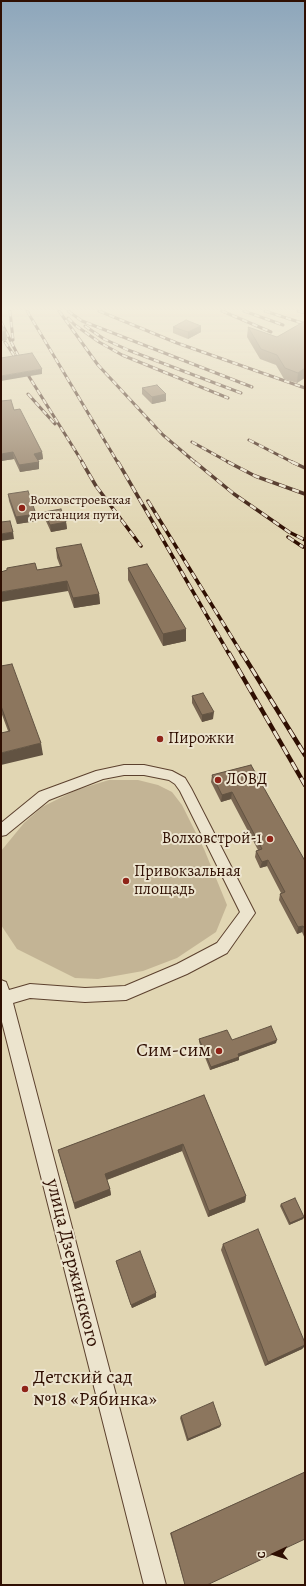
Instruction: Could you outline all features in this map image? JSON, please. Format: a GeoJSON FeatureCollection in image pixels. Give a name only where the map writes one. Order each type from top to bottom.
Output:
{"type":"FeatureCollection","features":[{"type":"Feature","properties":{"kind":"street"},"geometry":{"type":"LineString","coordinates":[[1,831],[44,796],[101,774],[124,770],[144,770],[172,776],[185,788],[248,913],[222,948],[182,969],[126,993],[85,995],[30,991],[2,995]]}},
{"type":"Feature","properties":{"kind":"street","name":"улица Дзержинского"},"geometry":{"type":"LineString","coordinates":[[2,995],[155,1585]]}},
{"type":"Feature","properties":{"kind":"shaded area"},"geometry":{"type":"Polygon","coordinates":[[[109,780],[138,780],[158,785],[172,792],[182,805],[204,849],[227,905],[216,932],[177,958],[143,971],[98,979],[75,978],[17,949],[1,925],[1,851],[24,823],[42,807],[76,790],[109,780]]]}},
{"type":"Feature","properties":{"kind":"building"},"geometry":{"type":"Polygon","coordinates":[[[157,385],[166,394],[152,397],[142,388],[157,385]]]}},
{"type":"Feature","properties":{"kind":"building"},"geometry":{"type":"Polygon","coordinates":[[[11,400],[14,410],[20,409],[42,452],[34,454],[39,462],[19,465],[13,452],[1,454],[1,401],[11,400]]]}},
{"type":"Feature","properties":{"kind":"building"},"geometry":{"type":"Polygon","coordinates":[[[28,491],[36,514],[16,517],[8,494],[28,491]]]}},
{"type":"Feature","properties":{"kind":"building"},"geometry":{"type":"Polygon","coordinates":[[[61,509],[66,522],[50,525],[44,512],[61,509]]]}},
{"type":"Feature","properties":{"kind":"building"},"geometry":{"type":"Polygon","coordinates":[[[10,521],[13,532],[1,534],[1,522],[10,521]]]}},
{"type":"Feature","properties":{"kind":"building"},"geometry":{"type":"Polygon","coordinates":[[[81,544],[99,594],[73,598],[67,581],[1,592],[1,572],[7,570],[7,568],[35,563],[37,570],[62,566],[56,548],[81,544]]]}},
{"type":"Feature","properties":{"kind":"building"},"geometry":{"type":"Polygon","coordinates":[[[147,564],[186,629],[163,634],[128,568],[147,564]]]}},
{"type":"Feature","properties":{"kind":"building"},"geometry":{"type":"Polygon","coordinates":[[[12,664],[41,743],[1,753],[1,733],[10,731],[1,706],[1,666],[12,664]]]}},
{"type":"Feature","properties":{"kind":"building"},"geometry":{"type":"Polygon","coordinates":[[[203,693],[214,712],[202,715],[192,696],[203,693]]]}},
{"type":"Feature","properties":{"kind":"building","name":"Волховстрой-1"},"geometry":{"type":"Polygon","coordinates":[[[251,765],[305,861],[305,929],[303,926],[298,927],[280,894],[285,892],[268,860],[262,862],[256,851],[262,849],[232,792],[222,795],[212,775],[251,765]]]}},
{"type":"Feature","properties":{"kind":"building"},"geometry":{"type":"Polygon","coordinates":[[[271,1026],[277,1040],[238,1054],[239,1057],[211,1067],[199,1039],[227,1030],[232,1040],[271,1026]]]}},
{"type":"Feature","properties":{"kind":"building"},"geometry":{"type":"Polygon","coordinates":[[[204,1095],[246,1196],[209,1211],[183,1144],[105,1174],[110,1189],[74,1203],[58,1150],[204,1095]]]}},
{"type":"Feature","properties":{"kind":"building"},"geometry":{"type":"Polygon","coordinates":[[[295,1198],[304,1217],[290,1223],[281,1204],[295,1198]]]}},
{"type":"Feature","properties":{"kind":"building"},"geometry":{"type":"Polygon","coordinates":[[[258,1229],[305,1343],[305,1345],[268,1362],[223,1244],[258,1229]]]}},
{"type":"Feature","properties":{"kind":"building"},"geometry":{"type":"Polygon","coordinates":[[[140,1251],[156,1293],[131,1305],[116,1261],[140,1251]]]}},
{"type":"Feature","properties":{"kind":"building"},"geometry":{"type":"Polygon","coordinates":[[[213,1402],[221,1425],[188,1439],[181,1416],[213,1402]]]}},
{"type":"Feature","properties":{"kind":"building"},"geometry":{"type":"Polygon","coordinates":[[[305,1472],[305,1539],[207,1585],[185,1585],[171,1533],[305,1472]]]}},
{"type":"Feature","properties":{"kind":"railway"},"geometry":{"type":"LineString","coordinates":[[34,385],[83,463]]}},
{"type":"Feature","properties":{"kind":"railway"},"geometry":{"type":"LineString","coordinates":[[71,385],[118,463]]}},
{"type":"Feature","properties":{"kind":"railway"},"geometry":{"type":"LineString","coordinates":[[117,385],[163,435],[196,463]]}},
{"type":"Feature","properties":{"kind":"railway"},"geometry":{"type":"LineString","coordinates":[[196,385],[228,398]]}},
{"type":"Feature","properties":{"kind":"railway"},"geometry":{"type":"LineString","coordinates":[[220,385],[241,393]]}},
{"type":"Feature","properties":{"kind":"railway"},"geometry":{"type":"LineString","coordinates":[[247,385],[252,387]]}},
{"type":"Feature","properties":{"kind":"railway"},"geometry":{"type":"LineString","coordinates":[[297,385],[305,388]]}},
{"type":"Feature","properties":{"kind":"railway"},"geometry":{"type":"LineString","coordinates":[[28,394],[55,424]]}},
{"type":"Feature","properties":{"kind":"railway"},"geometry":{"type":"LineString","coordinates":[[249,440],[292,462]]}},
{"type":"Feature","properties":{"kind":"railway"},"geometry":{"type":"LineString","coordinates":[[192,442],[230,463]]}},
{"type":"Feature","properties":{"kind":"railway"},"geometry":{"type":"LineString","coordinates":[[82,462],[96,486],[141,546]]}},
{"type":"Feature","properties":{"kind":"railway"},"geometry":{"type":"LineString","coordinates":[[118,462],[229,654]]}},
{"type":"Feature","properties":{"kind":"railway"},"geometry":{"type":"LineString","coordinates":[[195,462],[234,494],[289,532],[305,540]]}},
{"type":"Feature","properties":{"kind":"railway"},"geometry":{"type":"LineString","coordinates":[[228,462],[255,476],[305,494]]}},
{"type":"Feature","properties":{"kind":"railway"},"geometry":{"type":"LineString","coordinates":[[292,462],[305,468]]}},
{"type":"Feature","properties":{"kind":"railway"},"geometry":{"type":"LineString","coordinates":[[148,501],[242,654]]}},
{"type":"Feature","properties":{"kind":"railway"},"geometry":{"type":"LineString","coordinates":[[288,537],[303,547]]}},
{"type":"Feature","properties":{"kind":"railway"},"geometry":{"type":"LineString","coordinates":[[229,653],[305,785]]}},
{"type":"Feature","properties":{"kind":"railway"},"geometry":{"type":"LineString","coordinates":[[242,653],[305,755]]}},
{"type":"Feature","properties":{"kind":"place","name":"Волховстроевская дистанция пути"},"geometry":{"type":"Point","coordinates":[22,508]}},
{"type":"Feature","properties":{"kind":"place","name":"Пирожки"},"geometry":{"type":"Point","coordinates":[160,739]}},
{"type":"Feature","properties":{"kind":"place","name":"ЛОВД"},"geometry":{"type":"Point","coordinates":[218,780]}},
{"type":"Feature","properties":{"kind":"place","name":"Волховстрой-1"},"geometry":{"type":"Point","coordinates":[270,839]}},
{"type":"Feature","properties":{"kind":"place","name":"Привокзальная площадь"},"geometry":{"type":"Point","coordinates":[126,881]}},
{"type":"Feature","properties":{"kind":"place","name":"Сим-сим"},"geometry":{"type":"Point","coordinates":[219,1051]}},
{"type":"Feature","properties":{"kind":"place","name":"Детский сад №18 «Рябинка»"},"geometry":{"type":"Point","coordinates":[25,1389]}}]}
